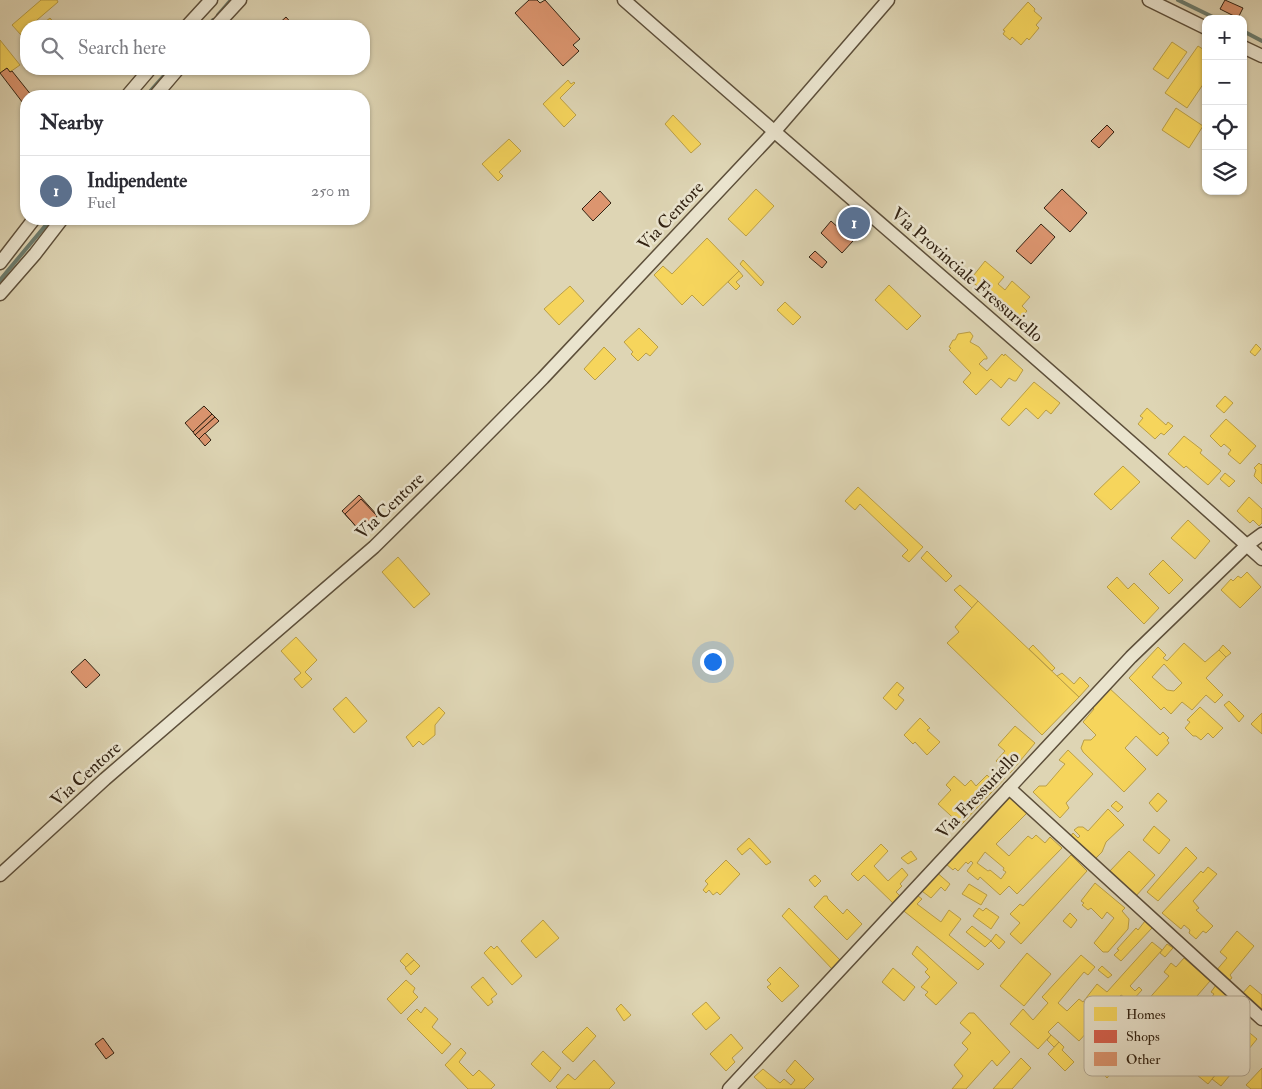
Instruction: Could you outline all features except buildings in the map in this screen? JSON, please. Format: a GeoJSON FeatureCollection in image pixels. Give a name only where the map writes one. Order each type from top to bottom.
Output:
{"type":"FeatureCollection","features":[{"type":"Feature","properties":{"kind":"street"},"geometry":{"type":"LineString","coordinates":[[193,20],[211,0]]}},
{"type":"Feature","properties":{"kind":"street"},"geometry":{"type":"LineString","coordinates":[[222,20],[240,0]]}},
{"type":"Feature","properties":{"kind":"street","name":"Via Provinciale Fressuriello"},"geometry":{"type":"LineString","coordinates":[[624,0],[1262,558]]}},
{"type":"Feature","properties":{"kind":"street","name":"Via Centore"},"geometry":{"type":"LineString","coordinates":[[0,875],[105,779],[374,547],[543,378],[774,132],[888,0]]}},
{"type":"Feature","properties":{"kind":"street"},"geometry":{"type":"LineString","coordinates":[[1149,0],[1202,26]]}},
{"type":"Feature","properties":{"kind":"street"},"geometry":{"type":"LineString","coordinates":[[1247,49],[1262,56]]}},
{"type":"Feature","properties":{"kind":"street"},"geometry":{"type":"LineString","coordinates":[[132,90],[145,75]]}},
{"type":"Feature","properties":{"kind":"street"},"geometry":{"type":"LineString","coordinates":[[160,90],[173,75]]}},
{"type":"Feature","properties":{"kind":"street"},"geometry":{"type":"LineString","coordinates":[[0,263],[29,225]]}},
{"type":"Feature","properties":{"kind":"street"},"geometry":{"type":"LineString","coordinates":[[0,294],[57,225]]}},
{"type":"Feature","properties":{"kind":"street","name":"Via Fressuriello"},"geometry":{"type":"LineString","coordinates":[[729,1089],[1131,657],[1247,545],[1262,534]]}},
{"type":"Feature","properties":{"kind":"street"},"geometry":{"type":"LineString","coordinates":[[1009,788],[1237,996]]}},
{"type":"Feature","properties":{"kind":"street"},"geometry":{"type":"LineString","coordinates":[[1250,1008],[1262,1019]]}},
{"type":"Feature","properties":{"kind":"waterway"},"geometry":{"type":"LineString","coordinates":[[218,15],[231,0]]}},
{"type":"Feature","properties":{"kind":"waterway"},"geometry":{"type":"LineString","coordinates":[[1178,0],[1209,15]]}},
{"type":"Feature","properties":{"kind":"waterway"},"geometry":{"type":"LineString","coordinates":[[1247,33],[1262,41]]}},
{"type":"Feature","properties":{"kind":"waterway"},"geometry":{"type":"LineString","coordinates":[[151,90],[165,75]]}},
{"type":"Feature","properties":{"kind":"waterway"},"geometry":{"type":"LineString","coordinates":[[0,280],[46,225]]}},
{"type":"Feature","properties":{"kind":"place","name":"Indipendente"},"geometry":{"type":"Point","coordinates":[854,223]}}]}
